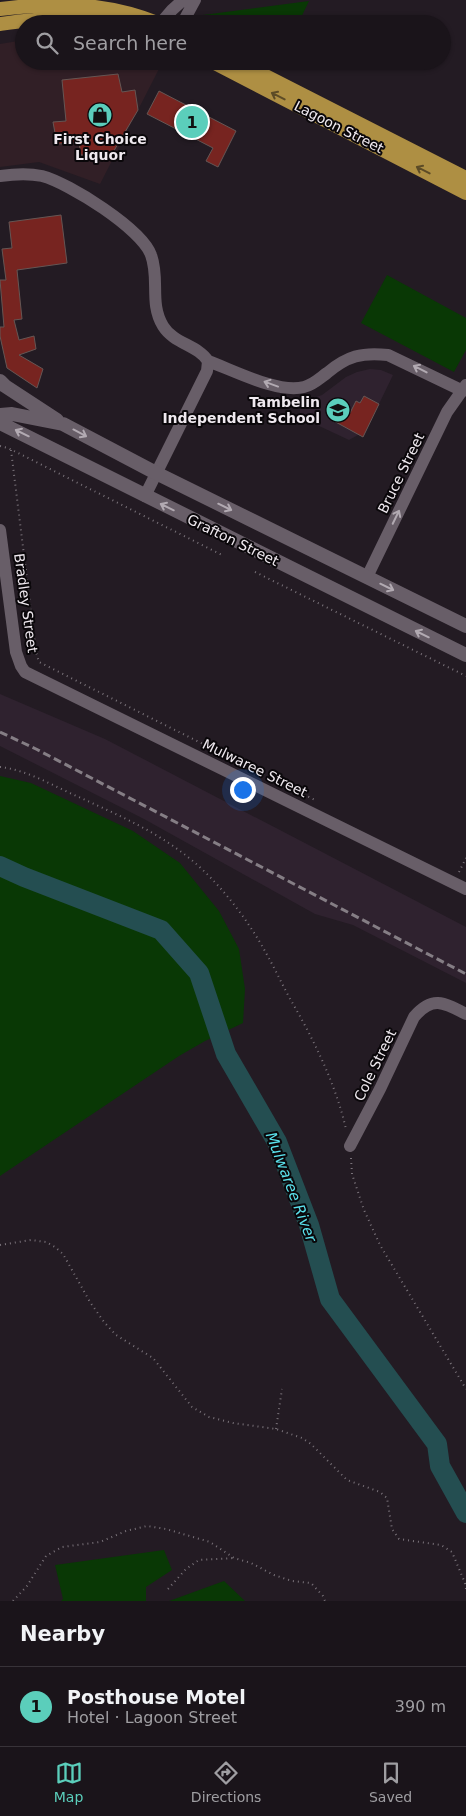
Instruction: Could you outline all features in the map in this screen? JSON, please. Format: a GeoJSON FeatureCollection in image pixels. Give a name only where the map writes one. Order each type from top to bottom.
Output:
{"type":"FeatureCollection","features":[{"type":"Feature","properties":{"kind":"main road"},"geometry":{"type":"LineString","coordinates":[[0,9],[48,4],[88,5],[135,15]]}},
{"type":"Feature","properties":{"kind":"main road"},"geometry":{"type":"LineString","coordinates":[[0,24],[15,22]]}},
{"type":"Feature","properties":{"kind":"main road","name":"Lagoon Street"},"geometry":{"type":"LineString","coordinates":[[228,70],[466,193]]}},
{"type":"Feature","properties":{"kind":"main road","name":"Lagoon Street"},"geometry":{"type":"LineString","coordinates":[[254,70],[466,178]]}},
{"type":"Feature","properties":{"kind":"street"},"geometry":{"type":"LineString","coordinates":[[168,15],[172,10],[189,3]]}},
{"type":"Feature","properties":{"kind":"street"},"geometry":{"type":"LineString","coordinates":[[178,15],[189,3]]}},
{"type":"Feature","properties":{"kind":"street"},"geometry":{"type":"LineString","coordinates":[[185,15],[189,3]]}},
{"type":"Feature","properties":{"kind":"street"},"geometry":{"type":"LineString","coordinates":[[0,176],[32,174],[52,179],[100,208],[139,236],[148,248],[154,264],[156,274],[154,300],[156,310],[164,327],[178,341],[202,354],[208,361],[282,388],[295,388],[306,387],[347,358],[360,354],[375,353],[388,355],[465,388]]}},
{"type":"Feature","properties":{"kind":"street"},"geometry":{"type":"LineString","coordinates":[[145,496],[207,371],[208,361]]}},
{"type":"Feature","properties":{"kind":"street"},"geometry":{"type":"LineString","coordinates":[[0,381],[63,424]]}},
{"type":"Feature","properties":{"kind":"street","name":"Bruce Street"},"geometry":{"type":"LineString","coordinates":[[367,577],[447,412],[465,388]]}},
{"type":"Feature","properties":{"kind":"street","name":"Grafton Street"},"geometry":{"type":"LineString","coordinates":[[0,415],[12,414],[63,424],[156,473],[466,626]]}},
{"type":"Feature","properties":{"kind":"street","name":"Grafton Street"},"geometry":{"type":"LineString","coordinates":[[0,423],[466,655]]}},
{"type":"Feature","properties":{"kind":"street","name":"Bradley Street"},"geometry":{"type":"LineString","coordinates":[[0,530],[2,560],[16,652],[21,666],[25,672],[31,675]]}},
{"type":"Feature","properties":{"kind":"street","name":"Mulwaree Street"},"geometry":{"type":"LineString","coordinates":[[31,675],[466,889]]}},
{"type":"Feature","properties":{"kind":"street","name":"Cole Street"},"geometry":{"type":"LineString","coordinates":[[350,1146],[377,1096],[414,1018],[422,1008],[433,1002],[444,1004],[466,1014]]}},
{"type":"Feature","properties":{"kind":"path"},"geometry":{"type":"LineString","coordinates":[[0,446],[224,556]]}},
{"type":"Feature","properties":{"kind":"path"},"geometry":{"type":"LineString","coordinates":[[11,450],[36,652],[39,662],[317,801]]}},
{"type":"Feature","properties":{"kind":"path"},"geometry":{"type":"LineString","coordinates":[[255,572],[466,676]]}},
{"type":"Feature","properties":{"kind":"path"},"geometry":{"type":"LineString","coordinates":[[0,767],[13,769],[29,775],[118,815],[156,835],[185,854],[221,890],[253,932],[307,1028],[335,1094],[350,1146],[352,1174],[380,1245],[466,1389]]}},
{"type":"Feature","properties":{"kind":"path"},"geometry":{"type":"LineString","coordinates":[[459,872],[466,858]]}},
{"type":"Feature","properties":{"kind":"path"},"geometry":{"type":"LineString","coordinates":[[0,1245],[31,1240],[46,1242],[55,1247],[63,1254],[90,1302],[104,1322],[116,1335],[153,1358],[192,1407],[208,1417],[233,1423],[276,1429],[302,1438],[311,1444],[347,1480],[380,1492],[387,1498],[392,1529],[399,1538],[441,1545],[452,1552],[466,1589]]}},
{"type":"Feature","properties":{"kind":"path"},"geometry":{"type":"LineString","coordinates":[[276,1429],[282,1388]]}},
{"type":"Feature","properties":{"kind":"path"},"geometry":{"type":"LineString","coordinates":[[13,1601],[27,1586],[46,1556],[62,1547],[100,1542],[126,1531],[147,1526],[166,1529],[210,1542],[234,1558],[251,1563],[274,1575],[292,1581],[311,1583],[325,1601]]}},
{"type":"Feature","properties":{"kind":"path"},"geometry":{"type":"LineString","coordinates":[[168,1589],[186,1569],[199,1560],[234,1558]]}},
{"type":"Feature","properties":{"kind":"shaded area"},"geometry":{"type":"Polygon","coordinates":[[[15,42],[15,70],[158,70],[100,184],[39,162],[0,167],[0,44],[15,42]]]}},
{"type":"Feature","properties":{"kind":"shaded area","name":"Tambelin Independent School"},"geometry":{"type":"Polygon","coordinates":[[[370,369],[381,370],[393,375],[363,437],[358,435],[349,440],[300,417],[300,403],[322,395],[346,377],[370,369]]]}},
{"type":"Feature","properties":{"kind":"shaded area"},"geometry":{"type":"Polygon","coordinates":[[[0,694],[105,739],[466,927],[466,983],[353,925],[315,914],[144,819],[0,746],[0,694]]]}},
{"type":"Feature","properties":{"kind":"green space"},"geometry":{"type":"Polygon","coordinates":[[[309,1],[302,15],[203,15],[309,1]]]}},
{"type":"Feature","properties":{"kind":"green space"},"geometry":{"type":"Polygon","coordinates":[[[387,275],[466,318],[466,350],[454,372],[361,323],[387,275]]]}},
{"type":"Feature","properties":{"kind":"green space"},"geometry":{"type":"Polygon","coordinates":[[[0,776],[31,783],[133,831],[180,863],[219,911],[239,949],[245,989],[243,1023],[179,1056],[0,1176],[0,776]]]}},
{"type":"Feature","properties":{"kind":"green space"},"geometry":{"type":"Polygon","coordinates":[[[164,1550],[172,1570],[146,1587],[146,1601],[61,1601],[63,1599],[55,1565],[164,1550]]]}},
{"type":"Feature","properties":{"kind":"green space"},"geometry":{"type":"Polygon","coordinates":[[[224,1581],[245,1601],[169,1601],[224,1581]]]}},
{"type":"Feature","properties":{"kind":"building","name":"First Choice Liquor"},"geometry":{"type":"Polygon","coordinates":[[[118,74],[122,92],[135,90],[138,110],[112,154],[81,155],[79,143],[57,144],[53,122],[66,121],[62,80],[118,74]]]}},
{"type":"Feature","properties":{"kind":"building"},"geometry":{"type":"Polygon","coordinates":[[[159,91],[236,131],[218,167],[206,161],[213,148],[147,114],[159,91]]]}},
{"type":"Feature","properties":{"kind":"building"},"geometry":{"type":"Polygon","coordinates":[[[61,215],[67,263],[17,270],[22,319],[14,320],[19,340],[34,336],[36,349],[19,355],[43,369],[37,388],[7,368],[0,336],[0,327],[4,327],[0,280],[6,280],[2,249],[12,248],[9,222],[61,215]]]}},
{"type":"Feature","properties":{"kind":"building"},"geometry":{"type":"Polygon","coordinates":[[[364,396],[379,404],[363,437],[332,420],[338,406],[350,413],[356,401],[360,403],[364,396]]]}},
{"type":"Feature","properties":{"kind":"waterway","name":"Mulwaree River"},"geometry":{"type":"LineString","coordinates":[[0,866],[161,930],[199,973],[226,1054],[277,1142],[309,1225],[330,1299],[437,1444],[440,1466],[466,1513]]}},
{"type":"Feature","properties":{"kind":"railway"},"geometry":{"type":"LineString","coordinates":[[0,732],[36,749],[466,974]]}},
{"type":"Feature","properties":{"kind":"place","name":"First Choice Liquor"},"geometry":{"type":"Point","coordinates":[100,115]}},
{"type":"Feature","properties":{"kind":"place","name":"Posthouse Motel"},"geometry":{"type":"Point","coordinates":[192,122]}},
{"type":"Feature","properties":{"kind":"place","name":"Tambelin Independent School"},"geometry":{"type":"Point","coordinates":[338,410]}}]}
